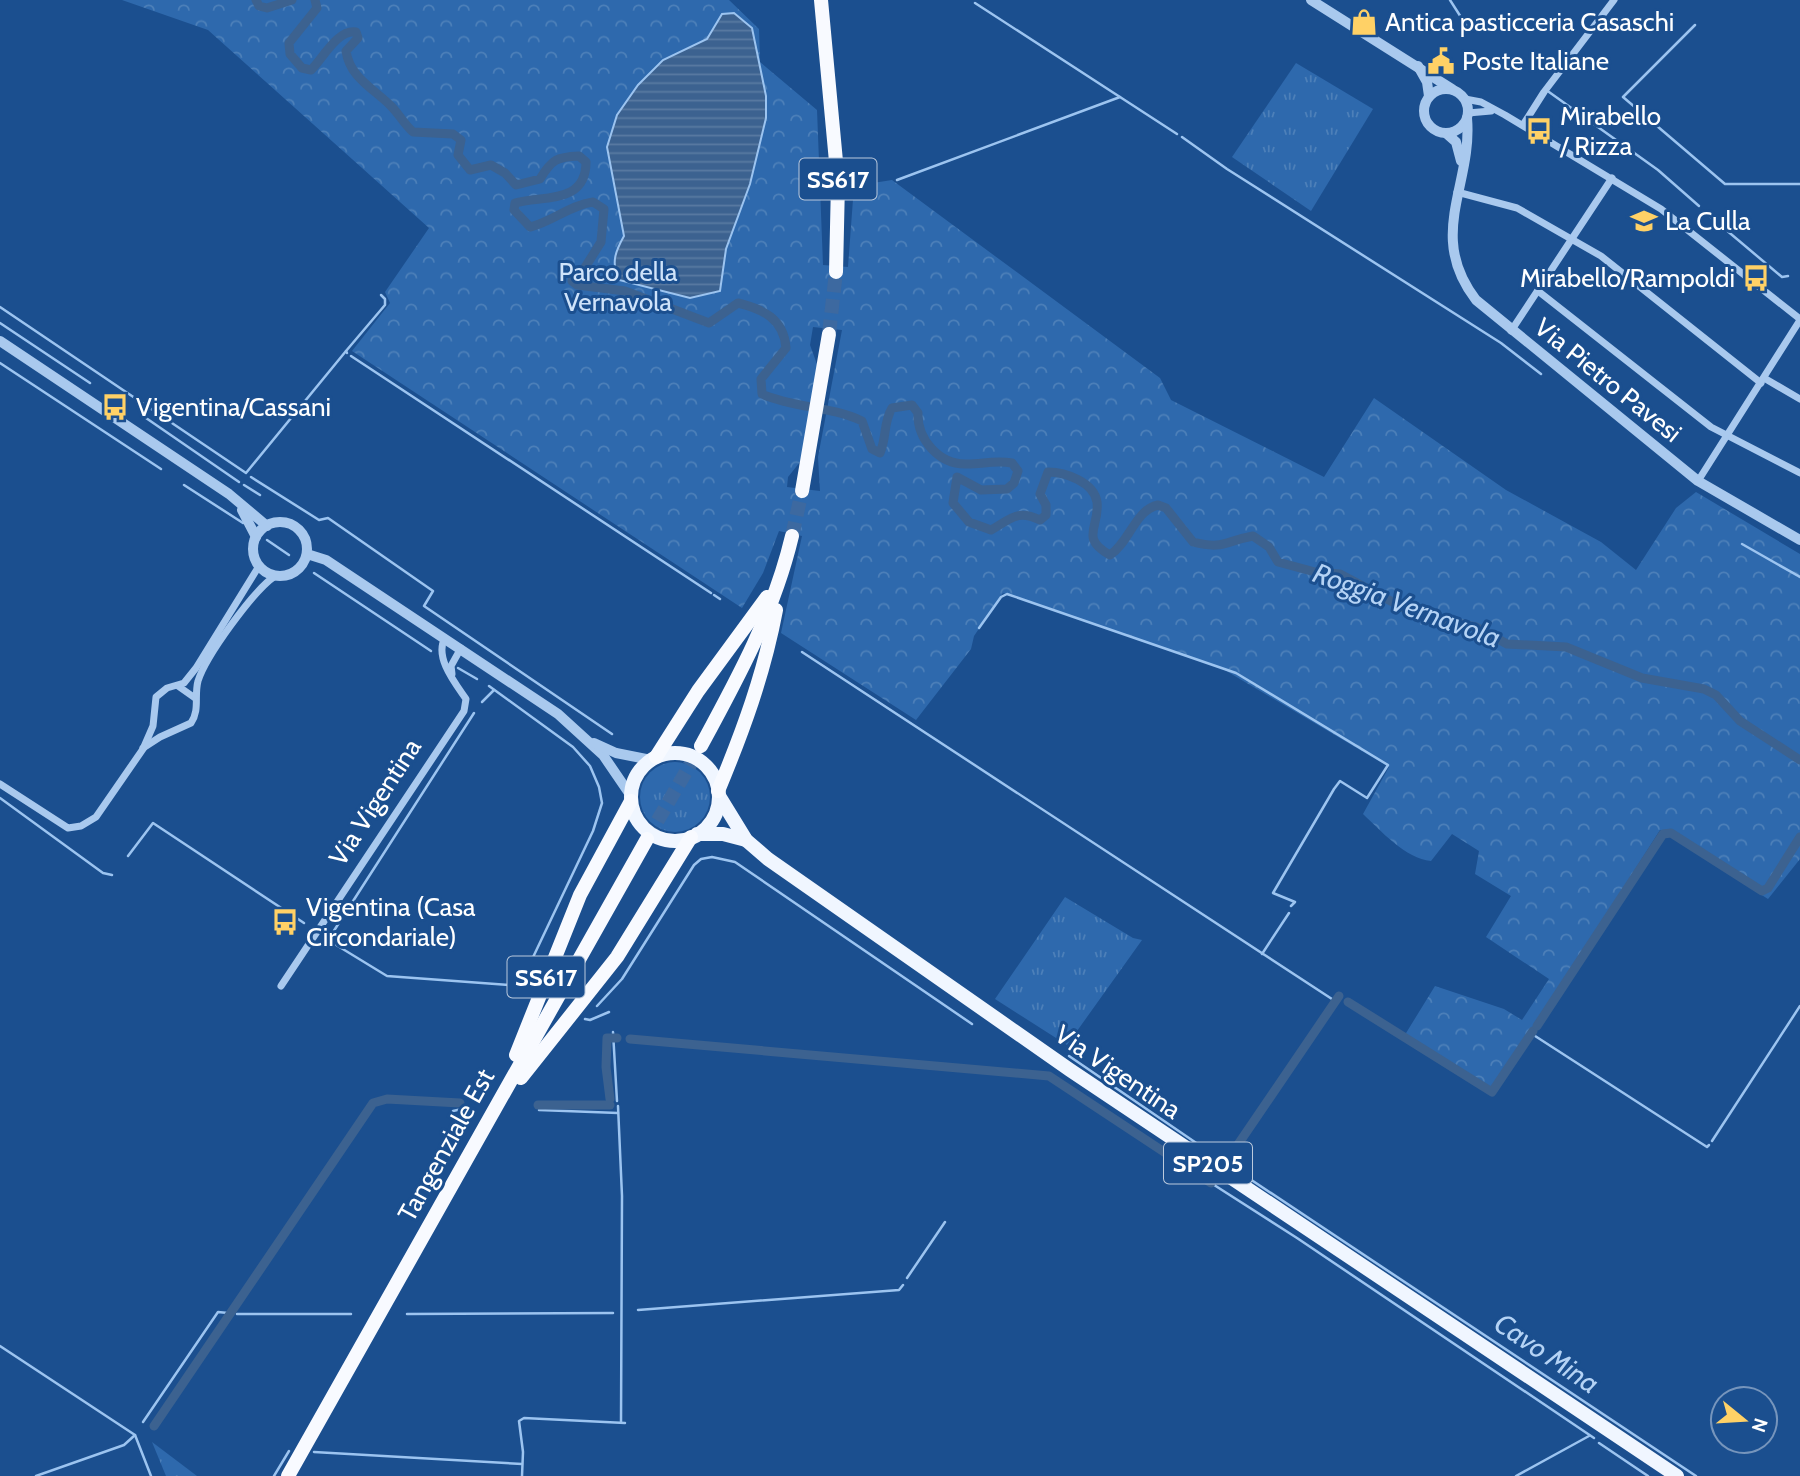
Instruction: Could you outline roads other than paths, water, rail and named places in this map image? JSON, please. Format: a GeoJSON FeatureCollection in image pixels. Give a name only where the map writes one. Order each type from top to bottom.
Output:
{"type":"FeatureCollection","features":[{"type":"Feature","properties":{"kind":"highway","name":"SS617"},"geometry":{"type":"LineString","coordinates":[[821,0],[838,183],[836,272]]}},
{"type":"Feature","properties":{"kind":"highway"},"geometry":{"type":"LineString","coordinates":[[802,491],[829,334]]}},
{"type":"Feature","properties":{"kind":"highway"},"geometry":{"type":"LineString","coordinates":[[718,794],[748,719],[765,666],[792,536]]}},
{"type":"Feature","properties":{"kind":"highway"},"geometry":{"type":"LineString","coordinates":[[701,746],[758,638],[783,573]]}},
{"type":"Feature","properties":{"kind":"highway"},"geometry":{"type":"LineString","coordinates":[[654,758],[698,691],[783,573]]}},
{"type":"Feature","properties":{"kind":"highway","name":"SS617"},"geometry":{"type":"LineString","coordinates":[[467,1158],[524,1038],[555,950],[580,895],[631,798]]}},
{"type":"Feature","properties":{"kind":"highway","name":"SS617"},"geometry":{"type":"LineString","coordinates":[[467,1158],[537,1057],[617,957],[694,836]]}},
{"type":"Feature","properties":{"kind":"highway","name":"Tangenziale Est"},"geometry":{"type":"LineString","coordinates":[[288,1476],[647,839]]}},
{"type":"Feature","properties":{"kind":"main road","name":"Via Vigentina"},"geometry":{"type":"LineString","coordinates":[[654,758],[676,753],[698,759],[713,775],[718,794],[746,840]]}},
{"type":"Feature","properties":{"kind":"main road"},"geometry":{"type":"LineString","coordinates":[[631,798],[636,776],[654,758]]}},
{"type":"Feature","properties":{"kind":"main road"},"geometry":{"type":"LineString","coordinates":[[694,836],[714,816],[718,794]]}},
{"type":"Feature","properties":{"kind":"main road","name":"Via Vigentina"},"geometry":{"type":"LineString","coordinates":[[631,798],[639,822],[648,831],[672,840],[723,834],[746,840],[1070,1070],[1677,1476]]}},
{"type":"Feature","properties":{"kind":"street"},"geometry":{"type":"LineString","coordinates":[[1311,0],[1418,65],[1465,99],[1481,102],[1523,125],[1661,209],[1800,320],[1698,481]]}},
{"type":"Feature","properties":{"kind":"street"},"geometry":{"type":"LineString","coordinates":[[1523,125],[1544,92],[1614,0]]}},
{"type":"Feature","properties":{"kind":"street"},"geometry":{"type":"LineString","coordinates":[[1418,65],[1427,82],[1429,96]]}},
{"type":"Feature","properties":{"kind":"street"},"geometry":{"type":"LineString","coordinates":[[1452,89],[1439,89],[1429,96],[1423,109],[1426,121],[1435,131],[1447,134],[1460,129],[1468,116],[1486,109],[1505,115]]}},
{"type":"Feature","properties":{"kind":"street"},"geometry":{"type":"LineString","coordinates":[[1465,99],[1468,116]]}},
{"type":"Feature","properties":{"kind":"street","name":"Via Pietro Pavesi"},"geometry":{"type":"LineString","coordinates":[[1468,116],[1468,131],[1452,225],[1453,251],[1459,271],[1476,300],[1698,481],[1800,540]]}},
{"type":"Feature","properties":{"kind":"street"},"geometry":{"type":"LineString","coordinates":[[1447,134],[1459,148],[1462,167]]}},
{"type":"Feature","properties":{"kind":"street"},"geometry":{"type":"LineString","coordinates":[[1511,331],[1612,178]]}},
{"type":"Feature","properties":{"kind":"street"},"geometry":{"type":"LineString","coordinates":[[1457,191],[1517,208],[1601,256],[1763,381],[1800,399]]}},
{"type":"Feature","properties":{"kind":"street"},"geometry":{"type":"LineString","coordinates":[[1538,290],[1725,436],[1800,473]]}},
{"type":"Feature","properties":{"kind":"street"},"geometry":{"type":"LineString","coordinates":[[0,341],[229,494],[267,526]]}},
{"type":"Feature","properties":{"kind":"street"},"geometry":{"type":"LineString","coordinates":[[229,494],[247,516],[256,537]]}},
{"type":"Feature","properties":{"kind":"street"},"geometry":{"type":"LineString","coordinates":[[284,522],[299,530],[304,537],[307,554],[299,569],[284,576],[275,576],[259,566],[253,552],[256,537],[267,526],[284,522]]}},
{"type":"Feature","properties":{"kind":"street","name":"Via Vigentina"},"geometry":{"type":"LineString","coordinates":[[307,554],[326,560],[558,714],[590,742],[631,798]]}},
{"type":"Feature","properties":{"kind":"street"},"geometry":{"type":"LineString","coordinates":[[0,784],[68,828],[81,826],[96,817],[143,749],[155,715],[154,704],[161,692],[178,686],[197,668],[259,566]]}},
{"type":"Feature","properties":{"kind":"street"},"geometry":{"type":"LineString","coordinates":[[143,749],[173,730],[186,727],[195,718],[195,698],[204,667],[251,598],[275,576]]}},
{"type":"Feature","properties":{"kind":"street","name":"Via Vigentina"},"geometry":{"type":"LineString","coordinates":[[281,986],[464,711],[466,699],[452,678],[443,656],[441,645],[445,638]]}},
{"type":"Feature","properties":{"kind":"street"},"geometry":{"type":"LineString","coordinates":[[452,678],[451,666],[461,648]]}},
{"type":"Feature","properties":{"kind":"street"},"geometry":{"type":"LineString","coordinates":[[178,686],[195,698]]}},
{"type":"Feature","properties":{"kind":"street"},"geometry":{"type":"LineString","coordinates":[[155,715],[162,725],[173,730]]}},
{"type":"Feature","properties":{"kind":"street","name":"Via Vigentina"},"geometry":{"type":"LineString","coordinates":[[590,742],[616,753],[654,758]]}},
{"type":"Feature","properties":{"kind":"waterway","name":"Roggia Vernavola"},"geometry":{"type":"LineString","coordinates":[[256,0],[259,6],[267,8],[292,0]]}},
{"type":"Feature","properties":{"kind":"waterway","name":"Roggia Vernavola"},"geometry":{"type":"LineString","coordinates":[[315,0],[317,8],[289,43],[290,54],[302,68],[311,70],[331,45],[343,35],[356,32],[358,38],[346,51],[357,76],[391,106],[413,132],[453,134],[461,140],[458,155],[470,170],[491,165],[505,173],[516,185],[540,179],[548,167],[560,158],[579,156],[586,162],[584,176],[571,192],[515,203],[514,210],[530,227],[593,202],[604,209],[601,242],[584,269],[574,272],[572,281],[577,285],[625,291],[709,323],[738,303],[756,308],[777,323],[786,348],[761,379],[762,394],[837,412],[862,421],[872,449],[880,453],[892,408],[912,405],[918,413],[921,432],[926,441],[947,460],[967,464],[1012,463],[1018,471],[1014,483],[1007,489],[981,490],[957,477],[953,503],[969,522],[991,530],[1020,515],[1040,520],[1046,515],[1046,505],[1040,494],[1048,472],[1062,474],[1085,484],[1095,495],[1097,511],[1093,537],[1095,543],[1110,555],[1117,550],[1143,513],[1158,505],[1166,508],[1193,542],[1218,545],[1253,536],[1269,547],[1278,562],[1315,572],[1340,574],[1417,615],[1476,627],[1507,644],[1566,647],[1642,678],[1704,689],[1716,695],[1740,721],[1800,760]]}},
{"type":"Feature","properties":{"kind":"waterway"},"geometry":{"type":"LineString","coordinates":[[1450,0],[1466,25]]}},
{"type":"Feature","properties":{"kind":"waterway"},"geometry":{"type":"LineString","coordinates":[[975,3],[1120,97]]}},
{"type":"Feature","properties":{"kind":"waterway"},"geometry":{"type":"LineString","coordinates":[[1695,25],[1623,97],[1725,184],[1800,184]]}},
{"type":"Feature","properties":{"kind":"waterway"},"geometry":{"type":"LineString","coordinates":[[1549,92],[1658,170],[1699,206]]}},
{"type":"Feature","properties":{"kind":"waterway"},"geometry":{"type":"LineString","coordinates":[[897,180],[1120,97],[1177,134]]}},
{"type":"Feature","properties":{"kind":"waterway"},"geometry":{"type":"LineString","coordinates":[[1182,137],[1227,169],[1501,343],[1541,374]]}},
{"type":"Feature","properties":{"kind":"waterway"},"geometry":{"type":"LineString","coordinates":[[1706,213],[1782,277],[1788,276]]}},
{"type":"Feature","properties":{"kind":"waterway"},"geometry":{"type":"LineString","coordinates":[[347,353],[385,305],[385,299],[381,295]]}},
{"type":"Feature","properties":{"kind":"waterway"},"geometry":{"type":"LineString","coordinates":[[0,307],[246,473],[346,351]]}},
{"type":"Feature","properties":{"kind":"waterway"},"geometry":{"type":"LineString","coordinates":[[0,323],[90,383]]}},
{"type":"Feature","properties":{"kind":"waterway"},"geometry":{"type":"LineString","coordinates":[[351,356],[711,593]]}},
{"type":"Feature","properties":{"kind":"waterway"},"geometry":{"type":"LineString","coordinates":[[0,363],[161,469]]}},
{"type":"Feature","properties":{"kind":"waterway"},"geometry":{"type":"LineString","coordinates":[[146,418],[239,482]]}},
{"type":"Feature","properties":{"kind":"waterway"},"geometry":{"type":"LineString","coordinates":[[251,477],[319,520],[328,518],[433,591],[424,606],[612,734]]}},
{"type":"Feature","properties":{"kind":"waterway"},"geometry":{"type":"LineString","coordinates":[[184,485],[243,523]]}},
{"type":"Feature","properties":{"kind":"waterway"},"geometry":{"type":"LineString","coordinates":[[244,485],[260,495]]}},
{"type":"Feature","properties":{"kind":"waterway"},"geometry":{"type":"LineString","coordinates":[[267,540],[289,555]]}},
{"type":"Feature","properties":{"kind":"waterway"},"geometry":{"type":"LineString","coordinates":[[1742,544],[1800,577]]}},
{"type":"Feature","properties":{"kind":"waterway"},"geometry":{"type":"LineString","coordinates":[[314,573],[431,651]]}},
{"type":"Feature","properties":{"kind":"waterway"},"geometry":{"type":"LineString","coordinates":[[979,628],[1001,597],[1007,594],[1236,673],[1388,765],[1367,798],[1340,781],[1334,789],[1273,893],[1295,902],[1291,906]]}},
{"type":"Feature","properties":{"kind":"waterway"},"geometry":{"type":"LineString","coordinates":[[714,595],[720,599]]}},
{"type":"Feature","properties":{"kind":"waterway"},"geometry":{"type":"LineString","coordinates":[[802,652],[1335,1001]]}},
{"type":"Feature","properties":{"kind":"waterway"},"geometry":{"type":"LineString","coordinates":[[458,668],[477,679]]}},
{"type":"Feature","properties":{"kind":"waterway"},"geometry":{"type":"LineString","coordinates":[[489,686],[573,747],[590,766],[602,803],[593,831],[526,972],[529,976]]}},
{"type":"Feature","properties":{"kind":"waterway"},"geometry":{"type":"LineString","coordinates":[[482,702],[494,690]]}},
{"type":"Feature","properties":{"kind":"waterway"},"geometry":{"type":"LineString","coordinates":[[474,713],[328,940],[387,976],[509,985]]}},
{"type":"Feature","properties":{"kind":"waterway"},"geometry":{"type":"LineString","coordinates":[[0,798],[103,873],[112,875]]}},
{"type":"Feature","properties":{"kind":"waterway"},"geometry":{"type":"LineString","coordinates":[[128,856],[153,823],[304,923]]}},
{"type":"Feature","properties":{"kind":"waterway"},"geometry":{"type":"LineString","coordinates":[[1537,1026],[1663,834],[1671,833],[1762,891],[1768,888],[1800,837]]}},
{"type":"Feature","properties":{"kind":"waterway"},"geometry":{"type":"LineString","coordinates":[[597,1006],[622,979],[694,865],[701,859],[712,857],[735,862],[972,1024]]}},
{"type":"Feature","properties":{"kind":"waterway"},"geometry":{"type":"LineString","coordinates":[[1262,954],[1289,913]]}},
{"type":"Feature","properties":{"kind":"waterway"},"geometry":{"type":"LineString","coordinates":[[1224,1165],[1339,996]]}},
{"type":"Feature","properties":{"kind":"waterway"},"geometry":{"type":"LineString","coordinates":[[1348,1002],[1492,1092],[1533,1031]]}},
{"type":"Feature","properties":{"kind":"waterway"},"geometry":{"type":"LineString","coordinates":[[1712,1141],[1800,1006]]}},
{"type":"Feature","properties":{"kind":"waterway"},"geometry":{"type":"LineString","coordinates":[[585,1019],[590,1020],[609,1012]]}},
{"type":"Feature","properties":{"kind":"waterway"},"geometry":{"type":"LineString","coordinates":[[613,1032],[617,1101]]}},
{"type":"Feature","properties":{"kind":"waterway"},"geometry":{"type":"LineString","coordinates":[[1532,1034],[1707,1147],[1709,1145]]}},
{"type":"Feature","properties":{"kind":"waterway"},"geometry":{"type":"LineString","coordinates":[[610,1099],[606,1067],[607,1038],[617,1038]]}},
{"type":"Feature","properties":{"kind":"waterway"},"geometry":{"type":"LineString","coordinates":[[630,1039],[1049,1076],[1211,1183],[1215,1176]]}},
{"type":"Feature","properties":{"kind":"waterway"},"geometry":{"type":"LineString","coordinates":[[1069,1056],[1227,1164]]}},
{"type":"Feature","properties":{"kind":"waterway"},"geometry":{"type":"LineString","coordinates":[[154,1426],[373,1103],[387,1099],[460,1103]]}},
{"type":"Feature","properties":{"kind":"waterway"},"geometry":{"type":"LineString","coordinates":[[538,1105],[610,1105]]}},
{"type":"Feature","properties":{"kind":"waterway"},"geometry":{"type":"LineString","coordinates":[[618,1106],[622,1196],[621,1422]]}},
{"type":"Feature","properties":{"kind":"waterway"},"geometry":{"type":"LineString","coordinates":[[453,1111],[462,1109]]}},
{"type":"Feature","properties":{"kind":"waterway"},"geometry":{"type":"LineString","coordinates":[[539,1110],[618,1113]]}},
{"type":"Feature","properties":{"kind":"waterway","name":"Cavo Mina"},"geometry":{"type":"LineString","coordinates":[[1235,1169],[1696,1476]]}},
{"type":"Feature","properties":{"kind":"waterway"},"geometry":{"type":"LineString","coordinates":[[1211,1183],[1594,1438]]}},
{"type":"Feature","properties":{"kind":"waterway"},"geometry":{"type":"LineString","coordinates":[[907,1278],[945,1222]]}},
{"type":"Feature","properties":{"kind":"waterway"},"geometry":{"type":"LineString","coordinates":[[638,1310],[899,1290],[903,1285]]}},
{"type":"Feature","properties":{"kind":"waterway"},"geometry":{"type":"LineString","coordinates":[[143,1422],[218,1312],[228,1313]]}},
{"type":"Feature","properties":{"kind":"waterway"},"geometry":{"type":"LineString","coordinates":[[407,1314],[613,1313]]}},
{"type":"Feature","properties":{"kind":"waterway"},"geometry":{"type":"LineString","coordinates":[[237,1314],[351,1314]]}},
{"type":"Feature","properties":{"kind":"waterway"},"geometry":{"type":"LineString","coordinates":[[0,1346],[135,1435],[151,1476]]}},
{"type":"Feature","properties":{"kind":"waterway"},"geometry":{"type":"LineString","coordinates":[[522,1476],[523,1452],[519,1421],[524,1418],[625,1423]]}},
{"type":"Feature","properties":{"kind":"waterway"},"geometry":{"type":"LineString","coordinates":[[36,1476],[124,1445],[135,1435]]}},
{"type":"Feature","properties":{"kind":"waterway"},"geometry":{"type":"LineString","coordinates":[[1516,1476],[1589,1436]]}},
{"type":"Feature","properties":{"kind":"waterway"},"geometry":{"type":"LineString","coordinates":[[1599,1443],[1648,1476]]}},
{"type":"Feature","properties":{"kind":"waterway"},"geometry":{"type":"LineString","coordinates":[[274,1476],[289,1451]]}},
{"type":"Feature","properties":{"kind":"waterway"},"geometry":{"type":"LineString","coordinates":[[314,1452],[522,1464]]}},
{"type":"Feature","properties":{"kind":"tunnel"},"geometry":{"type":"LineString","coordinates":[[829,334],[836,272]]}},
{"type":"Feature","properties":{"kind":"tunnel"},"geometry":{"type":"LineString","coordinates":[[792,536],[802,491]]}},
{"type":"Feature","properties":{"kind":"tunnel"},"geometry":{"type":"LineString","coordinates":[[647,839],[701,746]]}},
{"type":"Feature","properties":{"kind":"place","name":"Antica pasticceria Casaschi"},"geometry":{"type":"Point","coordinates":[1364,22]}},
{"type":"Feature","properties":{"kind":"place","name":"Poste Italiane"},"geometry":{"type":"Point","coordinates":[1441,61]}},
{"type":"Feature","properties":{"kind":"place","name":"Mirabello / Rizza"},"geometry":{"type":"Point","coordinates":[1539,131]}},
{"type":"Feature","properties":{"kind":"place","name":"La Culla"},"geometry":{"type":"Point","coordinates":[1644,221]}},
{"type":"Feature","properties":{"kind":"place","name":"Mirabello/Rampoldi"},"geometry":{"type":"Point","coordinates":[1756,278]}},
{"type":"Feature","properties":{"kind":"place","name":"Vigentina/Cassani"},"geometry":{"type":"Point","coordinates":[115,407]}},
{"type":"Feature","properties":{"kind":"place","name":"Vigentina (Casa Circondariale)"},"geometry":{"type":"Point","coordinates":[285,922]}},
{"type":"Feature","properties":{"kind":"park label","name":"Parco della Vernavola"},"geometry":{"type":"Point","coordinates":[618,287]}}]}
